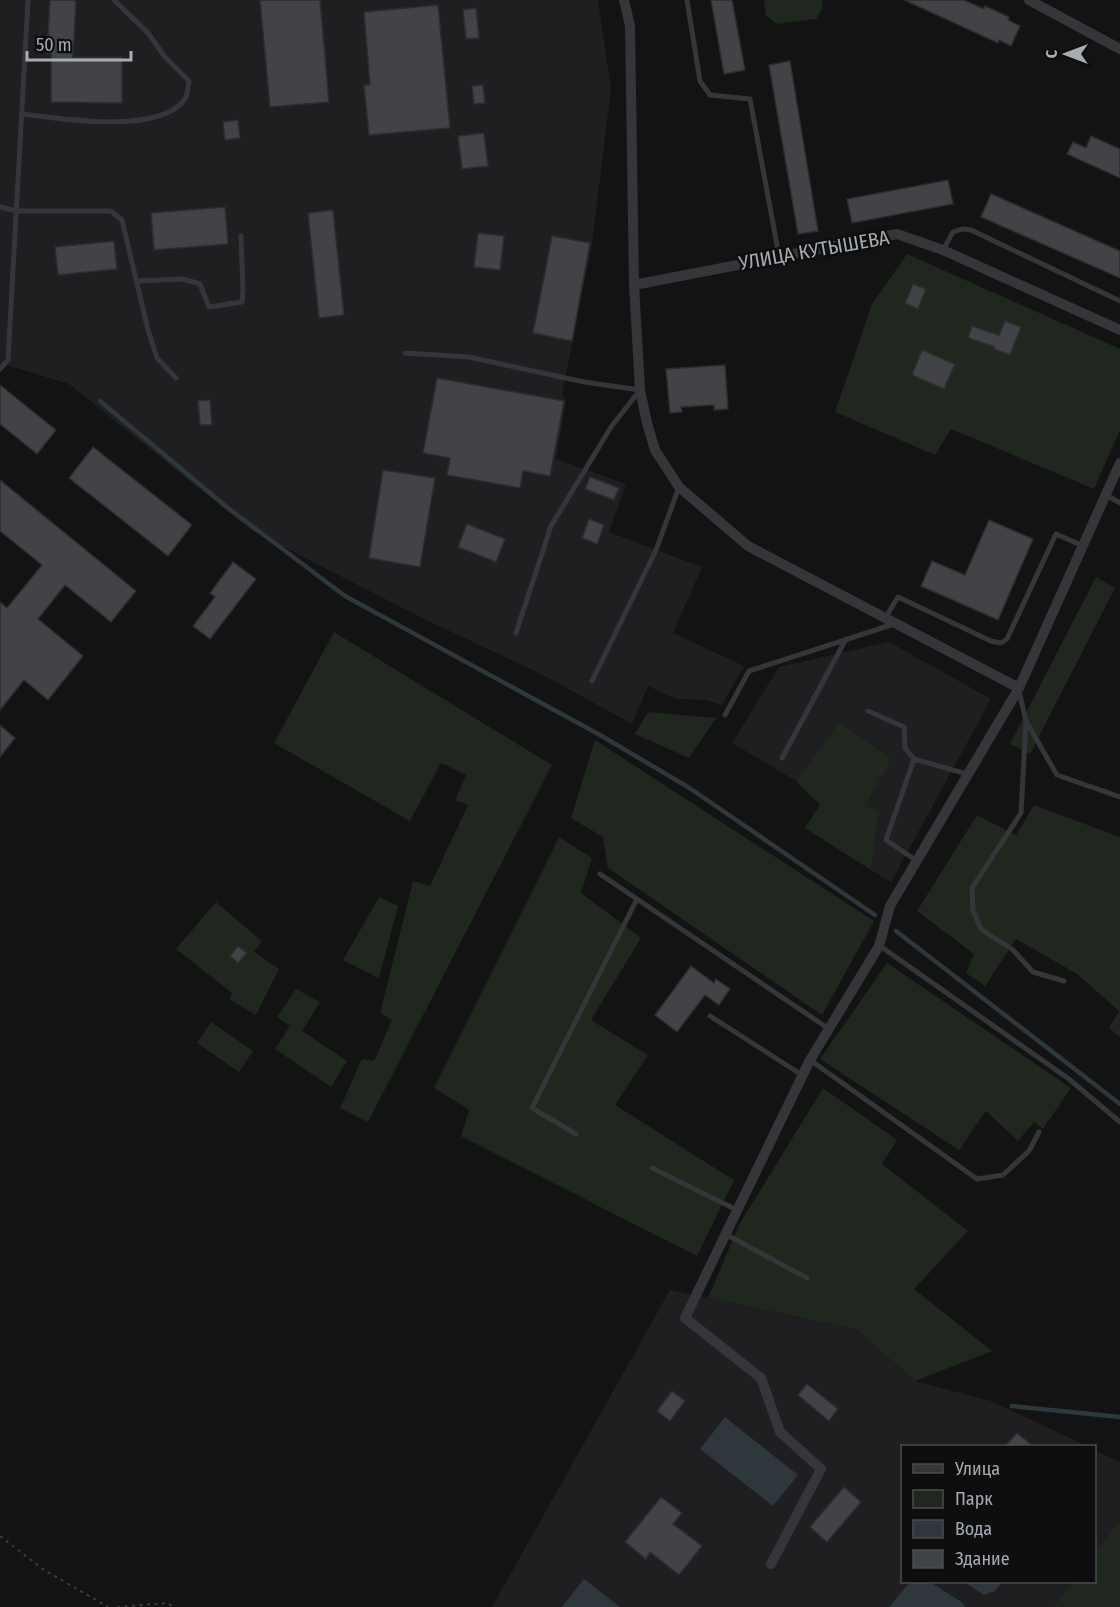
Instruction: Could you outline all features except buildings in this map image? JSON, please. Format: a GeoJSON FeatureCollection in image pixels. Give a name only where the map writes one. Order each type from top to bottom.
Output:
{"type":"FeatureCollection","features":[{"type":"Feature","properties":{"kind":"street"},"geometry":{"type":"LineString","coordinates":[[624,0],[630,27],[634,285],[640,390],[655,450],[679,487],[748,546],[1019,688]]}},
{"type":"Feature","properties":{"kind":"street"},"geometry":{"type":"LineString","coordinates":[[1029,0],[1120,49]]}},
{"type":"Feature","properties":{"kind":"street","name":"УЛИЦА КУТЫШЕВА"},"geometry":{"type":"LineString","coordinates":[[634,285],[897,234],[943,250],[1120,330]]}},
{"type":"Feature","properties":{"kind":"street"},"geometry":{"type":"LineString","coordinates":[[771,1564],[821,1469],[780,1432],[761,1378],[685,1318],[810,1060],[879,946],[890,906],[1019,688],[1120,463]]}},
{"type":"Feature","properties":{"kind":"lane"},"geometry":{"type":"LineString","coordinates":[[0,369],[8,360],[28,0]]}},
{"type":"Feature","properties":{"kind":"lane"},"geometry":{"type":"LineString","coordinates":[[23,114],[89,122],[144,120],[172,111],[186,98],[189,81],[165,57],[148,33],[114,0]]}},
{"type":"Feature","properties":{"kind":"lane"},"geometry":{"type":"LineString","coordinates":[[687,0],[700,81],[710,95],[750,99],[779,256]]}},
{"type":"Feature","properties":{"kind":"lane"},"geometry":{"type":"LineString","coordinates":[[0,207],[17,211],[111,211],[122,220],[148,330],[157,358],[176,378]]}},
{"type":"Feature","properties":{"kind":"lane"},"geometry":{"type":"LineString","coordinates":[[943,250],[953,232],[962,229],[971,230],[1120,301]]}},
{"type":"Feature","properties":{"kind":"lane"},"geometry":{"type":"LineString","coordinates":[[137,281],[183,279],[200,284],[209,307],[242,302],[241,236]]}},
{"type":"Feature","properties":{"kind":"lane"},"geometry":{"type":"LineString","coordinates":[[405,353],[470,357],[584,382],[640,390],[611,427],[551,526],[516,633]]}},
{"type":"Feature","properties":{"kind":"lane"},"geometry":{"type":"LineString","coordinates":[[592,681],[656,550],[679,487]]}},
{"type":"Feature","properties":{"kind":"lane"},"geometry":{"type":"LineString","coordinates":[[1106,495],[1120,504]]}},
{"type":"Feature","properties":{"kind":"lane"},"geometry":{"type":"LineString","coordinates":[[885,618],[898,597],[991,641],[1001,643],[1007,639],[1056,534],[1083,546]]}},
{"type":"Feature","properties":{"kind":"lane"},"geometry":{"type":"LineString","coordinates":[[724,715],[749,671],[896,623]]}},
{"type":"Feature","properties":{"kind":"lane"},"geometry":{"type":"LineString","coordinates":[[782,758],[846,639]]}},
{"type":"Feature","properties":{"kind":"lane"},"geometry":{"type":"LineString","coordinates":[[1019,688],[1026,721],[1021,813],[972,888],[973,911],[981,928],[1013,950],[1033,972],[1064,981]]}},
{"type":"Feature","properties":{"kind":"lane"},"geometry":{"type":"LineString","coordinates":[[868,711],[904,727],[905,748],[914,759],[968,774]]}},
{"type":"Feature","properties":{"kind":"lane"},"geometry":{"type":"LineString","coordinates":[[1026,721],[1057,775],[1120,798]]}},
{"type":"Feature","properties":{"kind":"lane"},"geometry":{"type":"LineString","coordinates":[[914,759],[886,840],[917,861]]}},
{"type":"Feature","properties":{"kind":"lane"},"geometry":{"type":"LineString","coordinates":[[600,874],[829,1029]]}},
{"type":"Feature","properties":{"kind":"lane"},"geometry":{"type":"LineString","coordinates":[[576,1134],[532,1108],[637,899]]}},
{"type":"Feature","properties":{"kind":"lane"},"geometry":{"type":"LineString","coordinates":[[879,946],[1069,1079],[1120,1122]]}},
{"type":"Feature","properties":{"kind":"lane"},"geometry":{"type":"LineString","coordinates":[[710,1016],[803,1076]]}},
{"type":"Feature","properties":{"kind":"lane"},"geometry":{"type":"LineString","coordinates":[[810,1060],[977,1179],[1004,1175],[1029,1151],[1039,1132]]}},
{"type":"Feature","properties":{"kind":"lane"},"geometry":{"type":"LineString","coordinates":[[652,1168],[737,1210]]}},
{"type":"Feature","properties":{"kind":"lane"},"geometry":{"type":"LineString","coordinates":[[725,1234],[807,1278]]}},
{"type":"Feature","properties":{"kind":"path"},"geometry":{"type":"LineString","coordinates":[[0,1536],[44,1570],[108,1607]]}},
{"type":"Feature","properties":{"kind":"path"},"geometry":{"type":"LineString","coordinates":[[117,1607],[167,1603],[174,1607]]}},
{"type":"Feature","properties":{"kind":"shaded area"},"geometry":{"type":"Polygon","coordinates":[[[0,0],[598,0],[611,89],[592,244],[562,394],[566,401],[556,459],[626,484],[609,532],[702,567],[673,633],[744,666],[722,705],[706,700],[676,699],[648,686],[632,724],[543,675],[422,618],[251,530],[69,384],[0,363],[0,0]]]}},
{"type":"Feature","properties":{"kind":"shaded area"},"geometry":{"type":"Polygon","coordinates":[[[889,642],[991,699],[891,882],[871,870],[879,813],[866,805],[892,759],[839,722],[796,781],[732,743],[779,667],[889,642]]]}},
{"type":"Feature","properties":{"kind":"shaded area"},"geometry":{"type":"Polygon","coordinates":[[[670,1290],[857,1330],[915,1381],[991,1401],[1085,1445],[901,1445],[901,1583],[1072,1583],[1053,1607],[492,1607],[670,1290]]]}},
{"type":"Feature","properties":{"kind":"shaded area"},"geometry":{"type":"Polygon","coordinates":[[[1096,1451],[1120,1462],[1120,1520],[1096,1552],[1096,1451]]]}},
{"type":"Feature","properties":{"kind":"green space"},"geometry":{"type":"Polygon","coordinates":[[[764,0],[822,0],[823,8],[816,19],[777,24],[766,16],[764,0]]]}},
{"type":"Feature","properties":{"kind":"green space"},"geometry":{"type":"Polygon","coordinates":[[[907,254],[1120,349],[1120,430],[1094,489],[951,429],[935,455],[835,412],[872,304],[907,254]]]}},
{"type":"Feature","properties":{"kind":"green space"},"geometry":{"type":"Polygon","coordinates":[[[1096,577],[1115,588],[1030,754],[1010,744],[1096,577]]]}},
{"type":"Feature","properties":{"kind":"green space"},"geometry":{"type":"Polygon","coordinates":[[[334,632],[552,765],[368,1122],[340,1108],[362,1059],[374,1061],[392,1020],[380,1013],[413,881],[430,886],[468,805],[455,800],[466,775],[441,763],[410,821],[274,743],[334,632]]]}},
{"type":"Feature","properties":{"kind":"green space"},"geometry":{"type":"Polygon","coordinates":[[[648,712],[716,718],[689,758],[635,734],[648,712]]]}},
{"type":"Feature","properties":{"kind":"green space"},"geometry":{"type":"Polygon","coordinates":[[[839,722],[892,759],[866,805],[879,812],[871,870],[805,828],[820,805],[796,781],[839,722]]]}},
{"type":"Feature","properties":{"kind":"green space"},"geometry":{"type":"Polygon","coordinates":[[[595,740],[874,921],[822,1015],[608,868],[603,837],[571,818],[595,740]]]}},
{"type":"Feature","properties":{"kind":"green space"},"geometry":{"type":"Polygon","coordinates":[[[1034,805],[1120,837],[1120,1037],[1109,1028],[1119,1011],[1077,974],[1016,939],[985,986],[966,973],[974,954],[917,911],[977,815],[1016,835],[1034,805]]]}},
{"type":"Feature","properties":{"kind":"green space"},"geometry":{"type":"Polygon","coordinates":[[[559,837],[592,858],[581,893],[641,938],[591,1020],[648,1055],[615,1105],[734,1180],[697,1256],[461,1136],[469,1110],[434,1088],[559,837]]]}},
{"type":"Feature","properties":{"kind":"green space"},"geometry":{"type":"Polygon","coordinates":[[[379,897],[398,906],[379,978],[343,960],[379,897]]]}},
{"type":"Feature","properties":{"kind":"green space"},"geometry":{"type":"Polygon","coordinates":[[[216,902],[262,941],[254,952],[279,969],[256,1015],[230,1000],[232,993],[176,949],[216,902]]]}},
{"type":"Feature","properties":{"kind":"green space"},"geometry":{"type":"Polygon","coordinates":[[[887,963],[1071,1088],[1043,1129],[1034,1122],[1018,1141],[986,1111],[959,1150],[820,1059],[887,963]]]}},
{"type":"Feature","properties":{"kind":"green space"},"geometry":{"type":"Polygon","coordinates":[[[296,989],[320,1002],[302,1031],[347,1061],[331,1087],[275,1049],[290,1026],[277,1017],[296,989]]]}},
{"type":"Feature","properties":{"kind":"green space"},"geometry":{"type":"Polygon","coordinates":[[[211,1022],[253,1051],[239,1072],[197,1043],[211,1022]]]}},
{"type":"Feature","properties":{"kind":"green space"},"geometry":{"type":"Polygon","coordinates":[[[823,1088],[897,1140],[882,1164],[968,1231],[914,1289],[992,1351],[915,1381],[857,1330],[708,1298],[739,1225],[823,1088]]]}},
{"type":"Feature","properties":{"kind":"green space"},"geometry":{"type":"Polygon","coordinates":[[[1120,1520],[1120,1607],[1053,1607],[1072,1583],[1096,1583],[1096,1552],[1120,1520]]]}},
{"type":"Feature","properties":{"kind":"water"},"geometry":{"type":"Polygon","coordinates":[[[725,1417],[798,1475],[773,1506],[700,1449],[725,1417]]]}},
{"type":"Feature","properties":{"kind":"water"},"geometry":{"type":"Polygon","coordinates":[[[584,1579],[620,1607],[562,1607],[584,1579]]]}},
{"type":"Feature","properties":{"kind":"water"},"geometry":{"type":"Polygon","coordinates":[[[909,1583],[932,1583],[963,1603],[965,1607],[889,1607],[909,1583]]]}},
{"type":"Feature","properties":{"kind":"water"},"geometry":{"type":"Polygon","coordinates":[[[966,1583],[1001,1583],[995,1591],[984,1595],[966,1583]]]}},
{"type":"Feature","properties":{"kind":"waterway"},"geometry":{"type":"LineString","coordinates":[[100,401],[228,508],[345,596],[600,735],[688,787],[875,915]]}},
{"type":"Feature","properties":{"kind":"waterway"},"geometry":{"type":"LineString","coordinates":[[896,931],[1120,1104]]}},
{"type":"Feature","properties":{"kind":"waterway"},"geometry":{"type":"LineString","coordinates":[[1012,1406],[1120,1417]]}}]}
